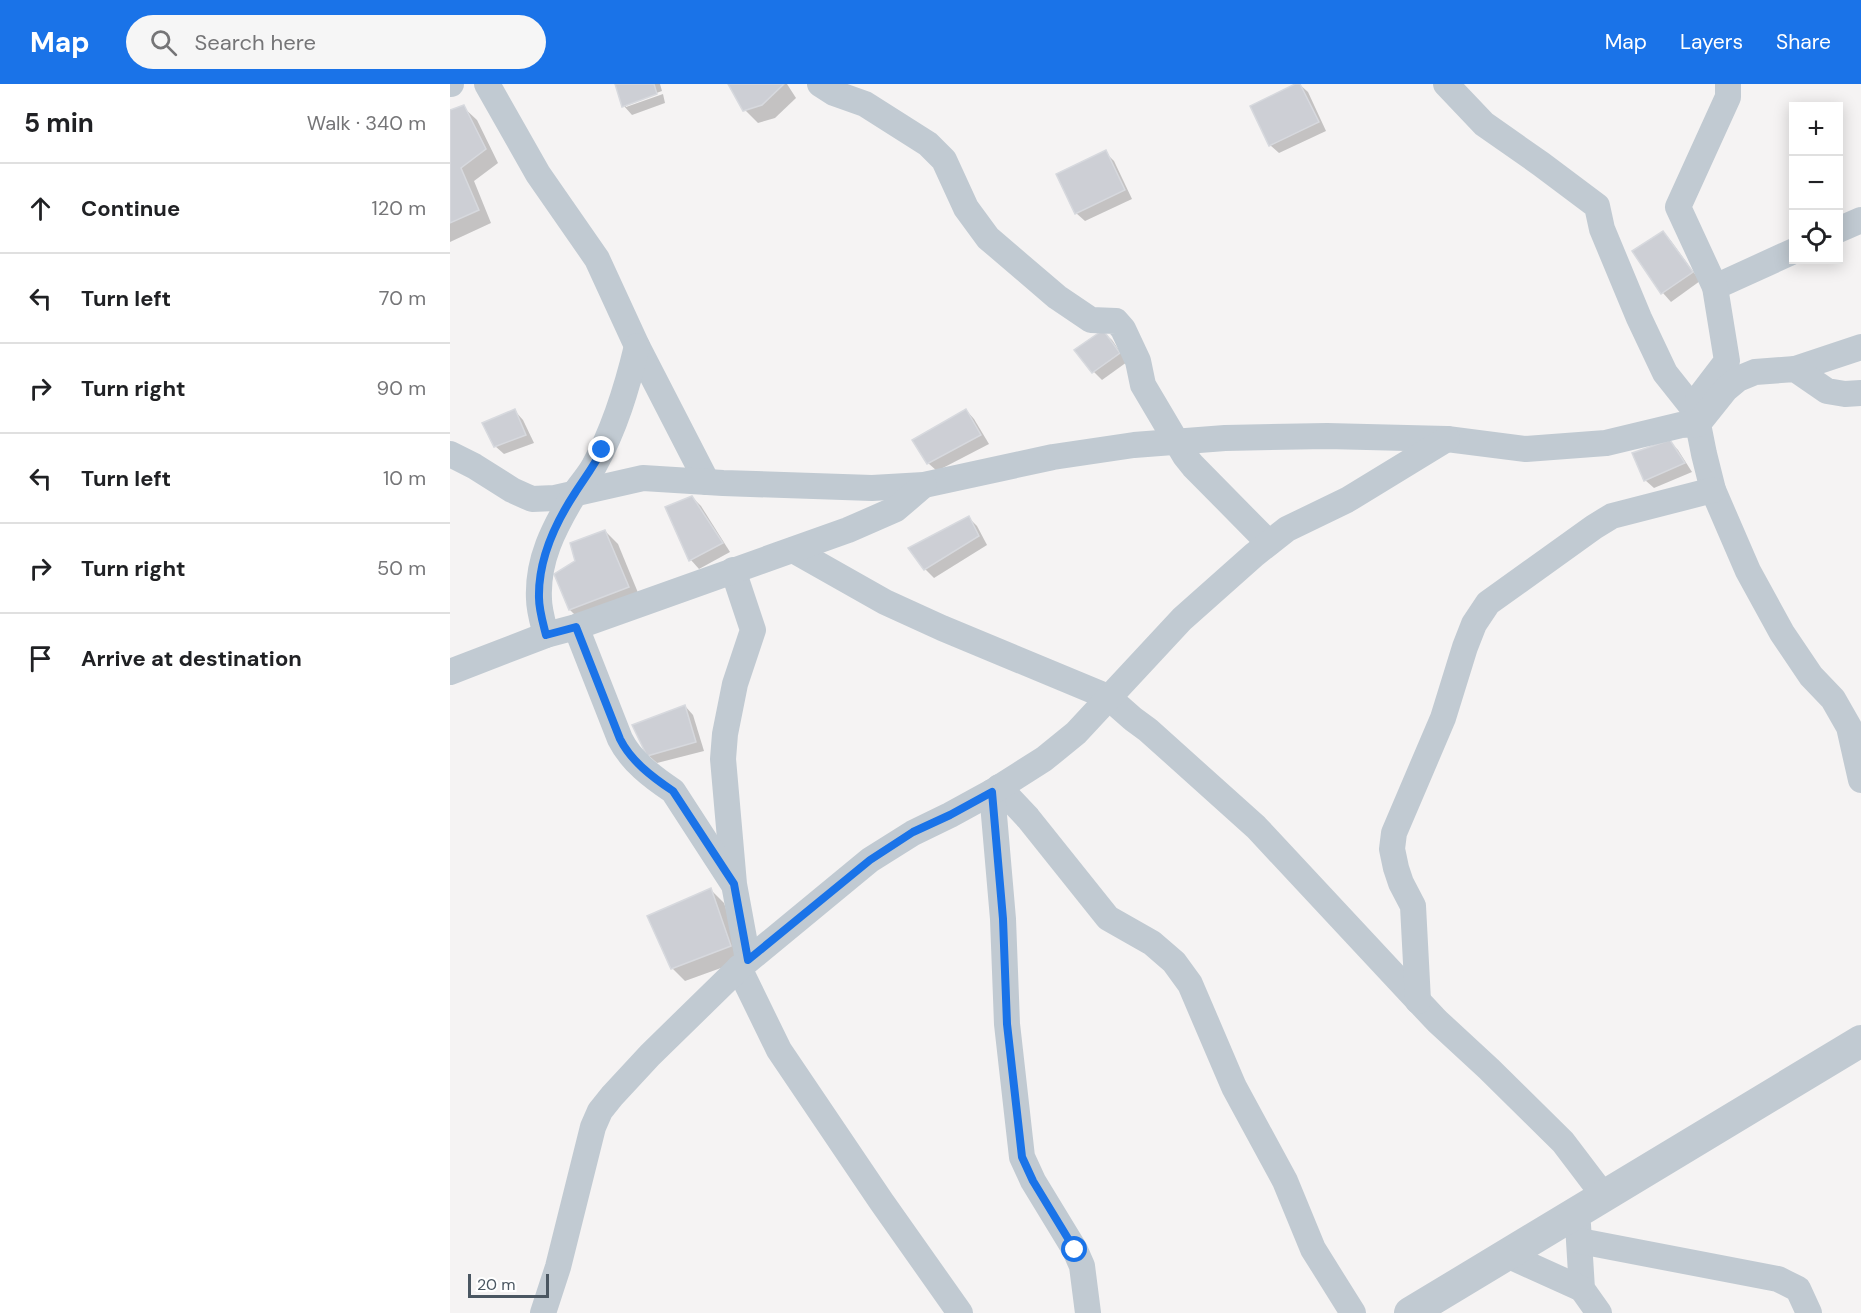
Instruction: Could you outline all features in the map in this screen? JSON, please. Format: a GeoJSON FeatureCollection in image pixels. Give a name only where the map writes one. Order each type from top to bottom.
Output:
{"type":"FeatureCollection","features":[{"type":"Feature","properties":{"kind":"street"},"geometry":{"type":"LineString","coordinates":[[487,84],[538,174],[597,260],[637,346],[707,482]]}},
{"type":"Feature","properties":{"kind":"street"},"geometry":{"type":"LineString","coordinates":[[820,84],[834,93],[865,104],[928,144],[944,160],[966,208],[988,238],[1057,297],[1091,320],[1116,321],[1123,329],[1138,361],[1143,385],[1192,466],[1269,543]]}},
{"type":"Feature","properties":{"kind":"street"},"geometry":{"type":"LineString","coordinates":[[1446,84],[1484,124],[1597,206],[1602,230],[1639,318],[1665,373],[1695,416],[1713,490],[1748,571],[1782,633],[1811,676],[1833,699],[1849,727],[1861,780]]}},
{"type":"Feature","properties":{"kind":"street"},"geometry":{"type":"LineString","coordinates":[[1695,416],[1727,361],[1715,287],[1678,207],[1728,97],[1728,84]]}},
{"type":"Feature","properties":{"kind":"street"},"geometry":{"type":"LineString","coordinates":[[1843,229],[1861,220]]}},
{"type":"Feature","properties":{"kind":"street"},"geometry":{"type":"LineString","coordinates":[[1715,287],[1789,253]]}},
{"type":"Feature","properties":{"kind":"street"},"geometry":{"type":"LineString","coordinates":[[546,635],[539,599],[541,562],[555,527],[574,494],[594,467],[615,424],[637,346]]}},
{"type":"Feature","properties":{"kind":"street"},"geometry":{"type":"LineString","coordinates":[[450,454],[532,499],[555,498],[643,478],[872,488],[924,485],[1053,457],[1134,445],[1225,438],[1327,436],[1447,439],[1526,448],[1605,443],[1681,425],[1716,400],[1738,379],[1755,372],[1795,369],[1861,348]]}},
{"type":"Feature","properties":{"kind":"street"},"geometry":{"type":"LineString","coordinates":[[1795,369],[1827,391],[1845,394],[1861,393]]}},
{"type":"Feature","properties":{"kind":"street"},"geometry":{"type":"LineString","coordinates":[[543,1313],[558,1267],[593,1127],[600,1111],[650,1055],[743,964],[870,860],[913,832],[950,815],[1044,759],[1076,733],[1182,619],[1287,529],[1347,500],[1447,439]]}},
{"type":"Feature","properties":{"kind":"street"},"geometry":{"type":"LineString","coordinates":[[450,672],[546,635],[576,627],[848,530],[896,509],[924,485]]}},
{"type":"Feature","properties":{"kind":"street"},"geometry":{"type":"LineString","coordinates":[[1418,1001],[1413,906],[1396,868],[1392,849],[1394,833],[1443,718],[1474,624],[1488,603],[1612,516],[1713,490]]}},
{"type":"Feature","properties":{"kind":"street"},"geometry":{"type":"LineString","coordinates":[[793,550],[891,605],[1108,697],[1256,826],[1437,1021],[1563,1142],[1604,1196]]}},
{"type":"Feature","properties":{"kind":"street"},"geometry":{"type":"LineString","coordinates":[[733,570],[753,630],[735,684],[725,734],[723,759],[743,964],[779,1050],[960,1313]]}},
{"type":"Feature","properties":{"kind":"street"},"geometry":{"type":"LineString","coordinates":[[576,627],[628,755],[673,791],[734,884]]}},
{"type":"Feature","properties":{"kind":"street"},"geometry":{"type":"LineString","coordinates":[[996,789],[1007,1024],[1022,1157],[1033,1181],[1075,1250],[1082,1266],[1088,1313]]}},
{"type":"Feature","properties":{"kind":"street"},"geometry":{"type":"LineString","coordinates":[[996,789],[1028,818],[1108,918],[1152,943],[1174,962],[1190,984],[1234,1087],[1285,1181],[1313,1249],[1353,1313]]}},
{"type":"Feature","properties":{"kind":"street"},"geometry":{"type":"LineString","coordinates":[[1410,1313],[1441,1305],[1507,1255],[1578,1227],[1604,1196],[1860,1045]]}},
{"type":"Feature","properties":{"kind":"street"},"geometry":{"type":"LineString","coordinates":[[1578,1227],[1582,1289]]}},
{"type":"Feature","properties":{"kind":"street"},"geometry":{"type":"LineString","coordinates":[[1578,1227],[1778,1279],[1798,1289],[1809,1313]]}},
{"type":"Feature","properties":{"kind":"street"},"geometry":{"type":"LineString","coordinates":[[1507,1255],[1582,1289],[1599,1313]]}},
{"type":"Feature","properties":{"kind":"building"},"geometry":{"type":"Polygon","coordinates":[[[615,84],[654,84],[657,94],[622,107],[615,84]]]}},
{"type":"Feature","properties":{"kind":"building"},"geometry":{"type":"Polygon","coordinates":[[[728,84],[784,84],[762,105],[743,111],[728,84]]]}},
{"type":"Feature","properties":{"kind":"building"},"geometry":{"type":"Polygon","coordinates":[[[1295,84],[1300,84],[1319,122],[1269,146],[1250,106],[1295,84]]]}},
{"type":"Feature","properties":{"kind":"building"},"geometry":{"type":"Polygon","coordinates":[[[464,105],[486,149],[461,168],[479,210],[450,223],[450,110],[464,105]]]}},
{"type":"Feature","properties":{"kind":"building"},"geometry":{"type":"Polygon","coordinates":[[[1106,150],[1125,190],[1075,214],[1056,174],[1106,150]]]}},
{"type":"Feature","properties":{"kind":"building"},"geometry":{"type":"Polygon","coordinates":[[[1663,231],[1693,272],[1661,294],[1632,251],[1663,231]]]}},
{"type":"Feature","properties":{"kind":"building"},"geometry":{"type":"Polygon","coordinates":[[[1103,330],[1120,353],[1092,373],[1074,350],[1103,330]]]}},
{"type":"Feature","properties":{"kind":"building"},"geometry":{"type":"Polygon","coordinates":[[[515,409],[526,435],[494,447],[482,423],[515,409]]]}},
{"type":"Feature","properties":{"kind":"building"},"geometry":{"type":"Polygon","coordinates":[[[966,409],[981,435],[927,464],[912,440],[966,409]]]}},
{"type":"Feature","properties":{"kind":"building"},"geometry":{"type":"Polygon","coordinates":[[[1670,440],[1685,463],[1644,481],[1632,453],[1670,440]]]}},
{"type":"Feature","properties":{"kind":"building"},"geometry":{"type":"Polygon","coordinates":[[[692,496],[723,543],[689,561],[665,507],[692,496]]]}},
{"type":"Feature","properties":{"kind":"building"},"geometry":{"type":"Polygon","coordinates":[[[969,516],[979,536],[924,570],[908,548],[969,516]]]}},
{"type":"Feature","properties":{"kind":"building"},"geometry":{"type":"Polygon","coordinates":[[[605,530],[629,587],[569,610],[554,574],[575,561],[570,543],[605,530]]]}},
{"type":"Feature","properties":{"kind":"building"},"geometry":{"type":"Polygon","coordinates":[[[685,705],[696,742],[647,756],[632,725],[685,705]]]}},
{"type":"Feature","properties":{"kind":"building"},"geometry":{"type":"Polygon","coordinates":[[[711,888],[731,946],[671,969],[647,916],[711,888]]]}},
{"type":"Feature","properties":{"kind":"route"},"geometry":{"type":"LineString","coordinates":[[602,450],[594,467],[574,494],[555,527],[541,562],[539,599],[546,635],[576,627],[628,755],[673,791],[734,884],[748,960],[870,860],[913,832],[992,792],[1003,919],[1007,1024],[1022,1157],[1033,1181],[1075,1250]]}}]}
